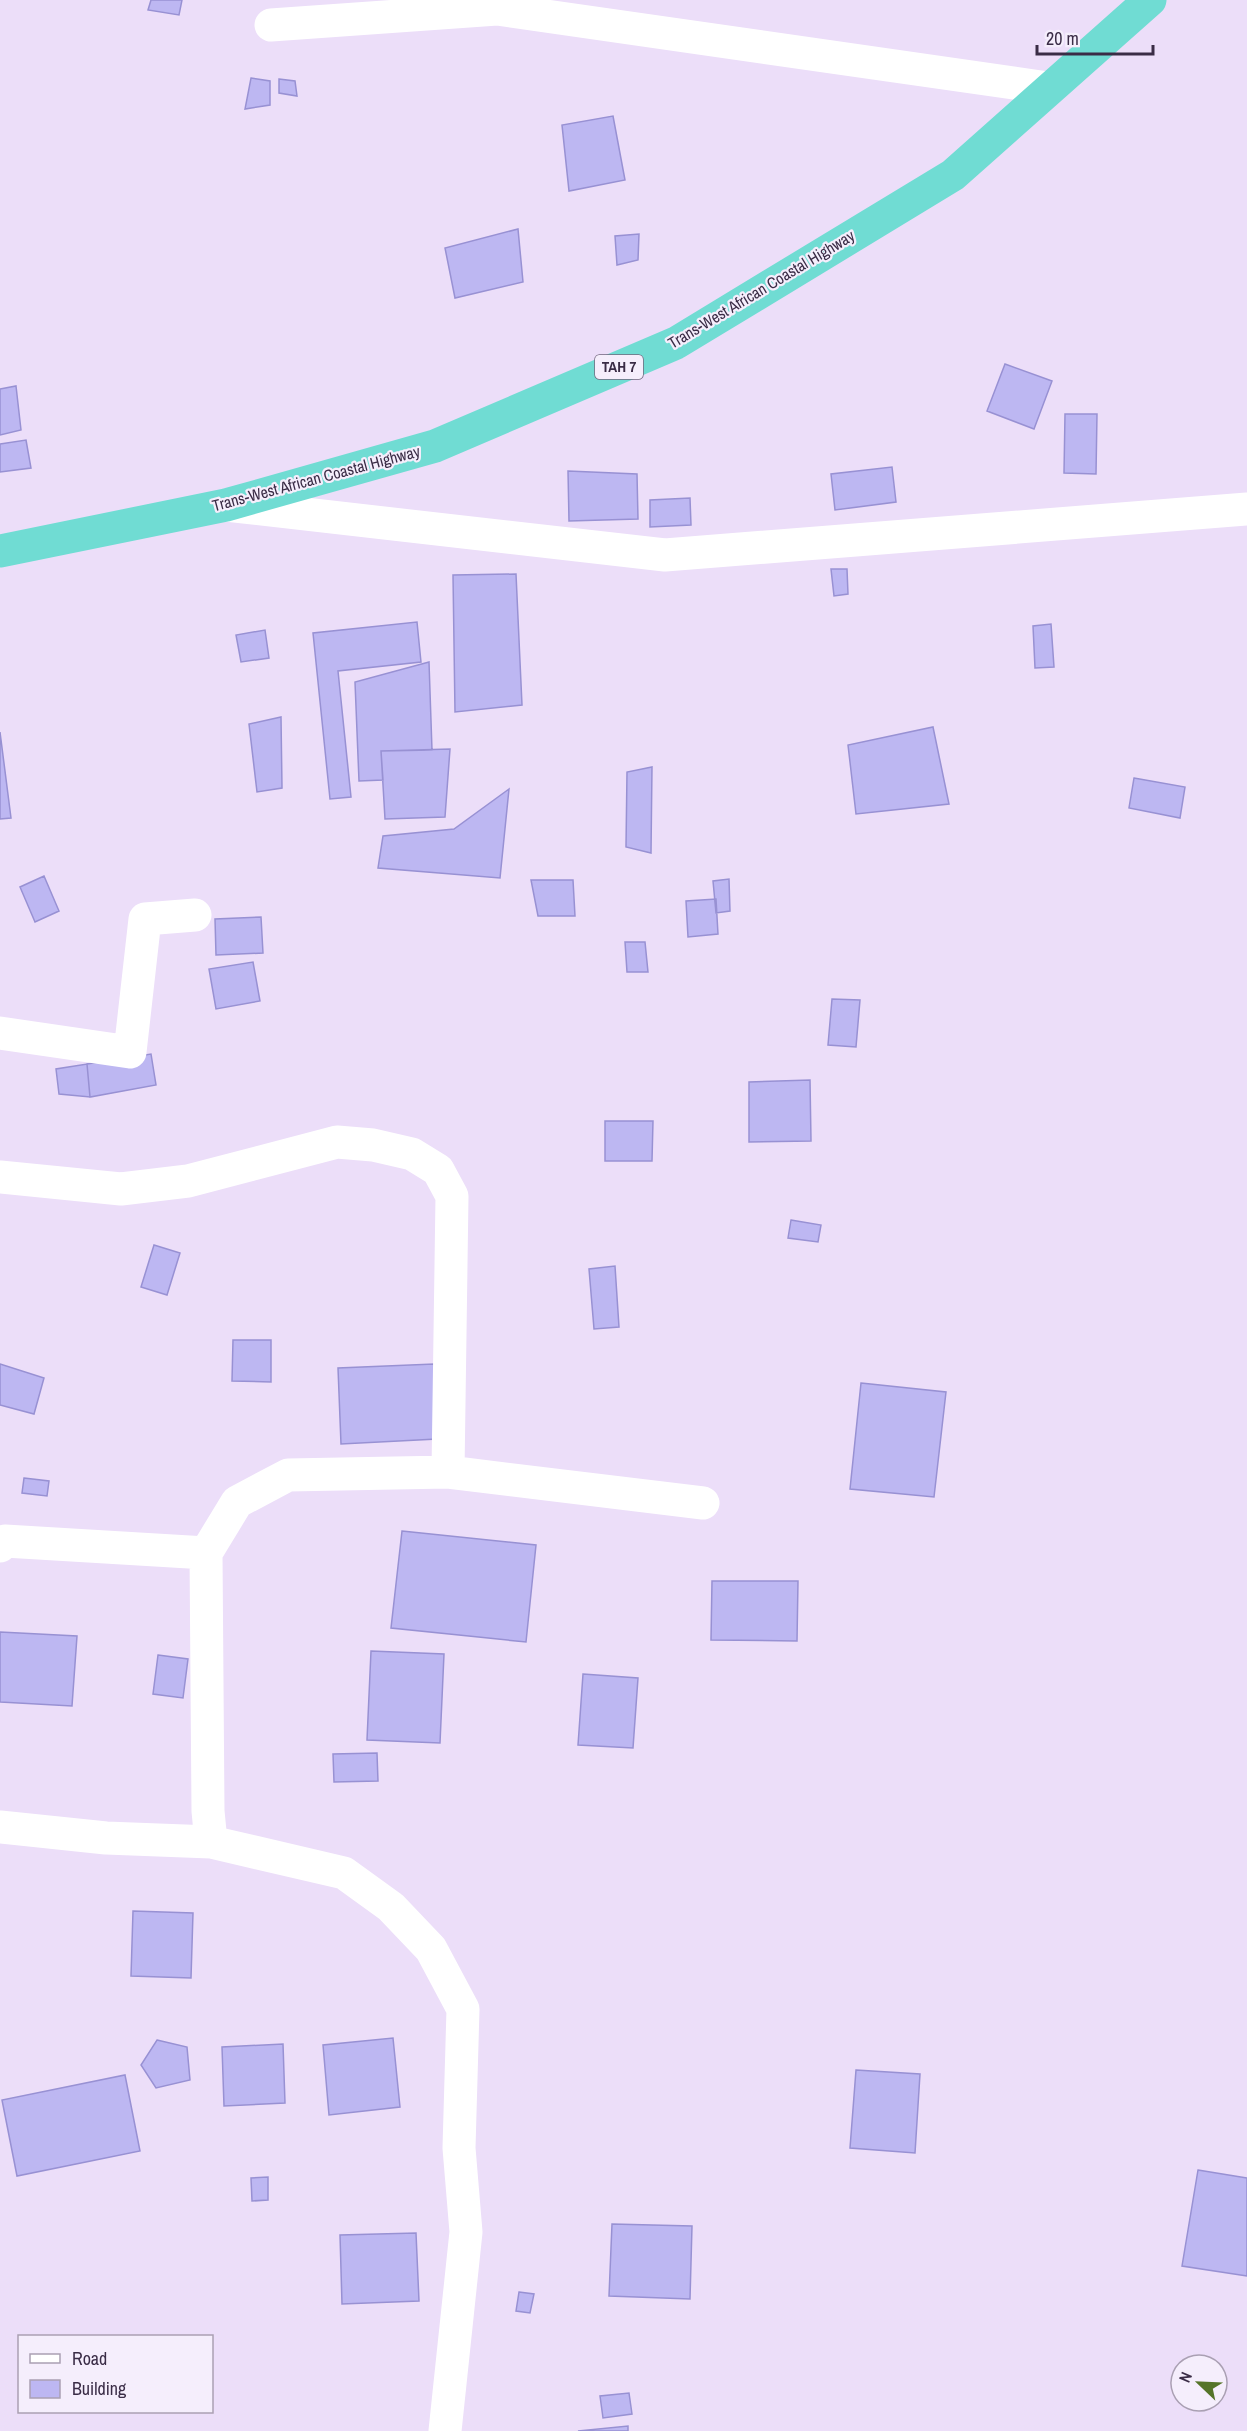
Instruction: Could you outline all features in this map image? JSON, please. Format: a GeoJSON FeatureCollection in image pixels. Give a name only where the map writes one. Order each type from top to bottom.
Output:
{"type":"FeatureCollection","features":[{"type":"Feature","properties":{"kind":"highway","name":"Trans-West African Coastal Highway"},"geometry":{"type":"LineString","coordinates":[[0,551],[226,505],[435,446],[676,342],[953,175],[1048,88],[1150,0]]}},
{"type":"Feature","properties":{"kind":"street"},"geometry":{"type":"LineString","coordinates":[[271,25],[497,9],[1048,88]]}},
{"type":"Feature","properties":{"kind":"street"},"geometry":{"type":"LineString","coordinates":[[226,505],[665,555],[1245,508]]}},
{"type":"Feature","properties":{"kind":"street"},"geometry":{"type":"LineString","coordinates":[[0,1033],[130,1052],[145,919],[195,915]]}},
{"type":"Feature","properties":{"kind":"street"},"geometry":{"type":"LineString","coordinates":[[0,1177],[122,1189],[188,1181],[337,1142],[373,1145],[412,1154],[438,1170],[452,1196],[448,1472]]}},
{"type":"Feature","properties":{"kind":"street"},"geometry":{"type":"LineString","coordinates":[[212,1842],[208,1811],[206,1553],[237,1502],[288,1475],[448,1472],[703,1503]]}},
{"type":"Feature","properties":{"kind":"street"},"geometry":{"type":"LineString","coordinates":[[0,1546],[5,1541],[206,1553]]}},
{"type":"Feature","properties":{"kind":"street"},"geometry":{"type":"LineString","coordinates":[[0,1827],[106,1838],[212,1842],[344,1873],[391,1907],[431,1949],[462,2009],[459,2148],[466,2232],[445,2431]]}},
{"type":"Feature","properties":{"kind":"building"},"geometry":{"type":"Polygon","coordinates":[[[151,0],[182,0],[179,15],[148,10],[151,0]]]}},
{"type":"Feature","properties":{"kind":"building"},"geometry":{"type":"Polygon","coordinates":[[[251,78],[270,81],[270,105],[245,109],[251,78]]]}},
{"type":"Feature","properties":{"kind":"building"},"geometry":{"type":"Polygon","coordinates":[[[279,79],[295,81],[297,96],[279,93],[279,79]]]}},
{"type":"Feature","properties":{"kind":"building"},"geometry":{"type":"Polygon","coordinates":[[[613,116],[625,180],[569,191],[562,125],[613,116]]]}},
{"type":"Feature","properties":{"kind":"building"},"geometry":{"type":"Polygon","coordinates":[[[518,229],[523,282],[455,298],[445,248],[518,229]]]}},
{"type":"Feature","properties":{"kind":"building"},"geometry":{"type":"Polygon","coordinates":[[[639,234],[638,260],[617,265],[615,236],[639,234]]]}},
{"type":"Feature","properties":{"kind":"building"},"geometry":{"type":"Polygon","coordinates":[[[1005,364],[1052,381],[1034,429],[987,411],[1005,364]]]}},
{"type":"Feature","properties":{"kind":"building"},"geometry":{"type":"Polygon","coordinates":[[[16,386],[21,430],[0,435],[0,389],[16,386]]]}},
{"type":"Feature","properties":{"kind":"building"},"geometry":{"type":"Polygon","coordinates":[[[1065,414],[1097,414],[1096,474],[1064,473],[1065,414]]]}},
{"type":"Feature","properties":{"kind":"building"},"geometry":{"type":"Polygon","coordinates":[[[26,440],[31,468],[0,472],[0,444],[26,440]]]}},
{"type":"Feature","properties":{"kind":"building"},"geometry":{"type":"Polygon","coordinates":[[[892,467],[896,502],[835,510],[831,474],[892,467]]]}},
{"type":"Feature","properties":{"kind":"building"},"geometry":{"type":"Polygon","coordinates":[[[568,471],[637,474],[638,519],[569,521],[568,471]]]}},
{"type":"Feature","properties":{"kind":"building"},"geometry":{"type":"Polygon","coordinates":[[[690,498],[691,525],[650,527],[650,500],[690,498]]]}},
{"type":"Feature","properties":{"kind":"building"},"geometry":{"type":"Polygon","coordinates":[[[831,569],[847,569],[848,594],[834,596],[831,569]]]}},
{"type":"Feature","properties":{"kind":"building"},"geometry":{"type":"Polygon","coordinates":[[[516,574],[522,705],[455,712],[453,575],[516,574]]]}},
{"type":"Feature","properties":{"kind":"building"},"geometry":{"type":"Polygon","coordinates":[[[417,622],[421,662],[338,671],[351,797],[330,799],[313,633],[417,622]]]}},
{"type":"Feature","properties":{"kind":"building"},"geometry":{"type":"Polygon","coordinates":[[[1051,624],[1054,667],[1035,668],[1033,626],[1051,624]]]}},
{"type":"Feature","properties":{"kind":"building"},"geometry":{"type":"Polygon","coordinates":[[[265,630],[269,658],[241,662],[236,635],[265,630]]]}},
{"type":"Feature","properties":{"kind":"building"},"geometry":{"type":"Polygon","coordinates":[[[429,662],[432,750],[381,751],[383,780],[359,781],[355,682],[429,662]]]}},
{"type":"Feature","properties":{"kind":"building"},"geometry":{"type":"Polygon","coordinates":[[[281,717],[282,788],[257,792],[249,724],[281,717]]]}},
{"type":"Feature","properties":{"kind":"building"},"geometry":{"type":"Polygon","coordinates":[[[933,727],[949,804],[856,814],[848,745],[933,727]]]}},
{"type":"Feature","properties":{"kind":"building"},"geometry":{"type":"Polygon","coordinates":[[[0,732],[11,818],[0,819],[0,732]]]}},
{"type":"Feature","properties":{"kind":"building"},"geometry":{"type":"Polygon","coordinates":[[[450,749],[445,817],[385,819],[381,751],[450,749]]]}},
{"type":"Feature","properties":{"kind":"building"},"geometry":{"type":"Polygon","coordinates":[[[652,767],[651,853],[626,847],[627,772],[652,767]]]}},
{"type":"Feature","properties":{"kind":"building"},"geometry":{"type":"Polygon","coordinates":[[[1134,778],[1185,787],[1180,818],[1129,808],[1134,778]]]}},
{"type":"Feature","properties":{"kind":"building"},"geometry":{"type":"Polygon","coordinates":[[[509,789],[500,878],[378,868],[383,836],[454,829],[509,789]]]}},
{"type":"Feature","properties":{"kind":"building"},"geometry":{"type":"Polygon","coordinates":[[[44,876],[59,911],[35,922],[20,887],[44,876]]]}},
{"type":"Feature","properties":{"kind":"building"},"geometry":{"type":"Polygon","coordinates":[[[729,879],[730,911],[716,913],[713,881],[729,879]]]}},
{"type":"Feature","properties":{"kind":"building"},"geometry":{"type":"Polygon","coordinates":[[[531,880],[573,880],[575,916],[538,916],[531,880]]]}},
{"type":"Feature","properties":{"kind":"building"},"geometry":{"type":"Polygon","coordinates":[[[716,899],[718,934],[688,937],[686,901],[716,899]]]}},
{"type":"Feature","properties":{"kind":"building"},"geometry":{"type":"Polygon","coordinates":[[[261,917],[263,953],[216,955],[215,919],[261,917]]]}},
{"type":"Feature","properties":{"kind":"building"},"geometry":{"type":"Polygon","coordinates":[[[625,942],[645,942],[648,972],[627,972],[625,942]]]}},
{"type":"Feature","properties":{"kind":"building"},"geometry":{"type":"Polygon","coordinates":[[[253,962],[260,1001],[216,1009],[209,969],[253,962]]]}},
{"type":"Feature","properties":{"kind":"building"},"geometry":{"type":"Polygon","coordinates":[[[832,999],[860,1000],[856,1047],[828,1045],[832,999]]]}},
{"type":"Feature","properties":{"kind":"building"},"geometry":{"type":"Polygon","coordinates":[[[151,1054],[156,1085],[90,1097],[87,1064],[151,1054]]]}},
{"type":"Feature","properties":{"kind":"building"},"geometry":{"type":"Polygon","coordinates":[[[87,1064],[90,1097],[59,1094],[56,1069],[87,1064]]]}},
{"type":"Feature","properties":{"kind":"building"},"geometry":{"type":"Polygon","coordinates":[[[810,1080],[811,1141],[749,1142],[749,1082],[810,1080]]]}},
{"type":"Feature","properties":{"kind":"building"},"geometry":{"type":"Polygon","coordinates":[[[605,1121],[653,1121],[652,1161],[605,1161],[605,1121]]]}},
{"type":"Feature","properties":{"kind":"building"},"geometry":{"type":"Polygon","coordinates":[[[791,1220],[821,1225],[818,1242],[788,1238],[791,1220]]]}},
{"type":"Feature","properties":{"kind":"building"},"geometry":{"type":"Polygon","coordinates":[[[154,1245],[180,1253],[167,1295],[141,1287],[154,1245]]]}},
{"type":"Feature","properties":{"kind":"building"},"geometry":{"type":"Polygon","coordinates":[[[615,1266],[619,1327],[594,1329],[589,1269],[615,1266]]]}},
{"type":"Feature","properties":{"kind":"building"},"geometry":{"type":"Polygon","coordinates":[[[233,1340],[271,1340],[271,1382],[232,1381],[233,1340]]]}},
{"type":"Feature","properties":{"kind":"building"},"geometry":{"type":"Polygon","coordinates":[[[0,1364],[44,1378],[34,1414],[0,1405],[0,1364]]]}},
{"type":"Feature","properties":{"kind":"building"},"geometry":{"type":"Polygon","coordinates":[[[434,1364],[437,1439],[341,1444],[338,1368],[434,1364]]]}},
{"type":"Feature","properties":{"kind":"building"},"geometry":{"type":"Polygon","coordinates":[[[861,1383],[946,1392],[934,1497],[850,1489],[861,1383]]]}},
{"type":"Feature","properties":{"kind":"building"},"geometry":{"type":"Polygon","coordinates":[[[24,1478],[49,1481],[47,1496],[22,1493],[24,1478]]]}},
{"type":"Feature","properties":{"kind":"building"},"geometry":{"type":"Polygon","coordinates":[[[402,1531],[536,1545],[526,1642],[391,1628],[402,1531]]]}},
{"type":"Feature","properties":{"kind":"building"},"geometry":{"type":"Polygon","coordinates":[[[712,1581],[798,1581],[797,1641],[711,1640],[712,1581]]]}},
{"type":"Feature","properties":{"kind":"building"},"geometry":{"type":"Polygon","coordinates":[[[0,1632],[77,1636],[72,1706],[0,1702],[0,1632]]]}},
{"type":"Feature","properties":{"kind":"building"},"geometry":{"type":"Polygon","coordinates":[[[371,1651],[444,1654],[440,1743],[367,1740],[371,1651]]]}},
{"type":"Feature","properties":{"kind":"building"},"geometry":{"type":"Polygon","coordinates":[[[158,1655],[188,1659],[183,1698],[153,1694],[158,1655]]]}},
{"type":"Feature","properties":{"kind":"building"},"geometry":{"type":"Polygon","coordinates":[[[583,1674],[638,1678],[633,1748],[578,1745],[583,1674]]]}},
{"type":"Feature","properties":{"kind":"building"},"geometry":{"type":"Polygon","coordinates":[[[377,1753],[378,1781],[334,1782],[333,1754],[377,1753]]]}},
{"type":"Feature","properties":{"kind":"building"},"geometry":{"type":"Polygon","coordinates":[[[133,1911],[193,1913],[191,1978],[131,1976],[133,1911]]]}},
{"type":"Feature","properties":{"kind":"building"},"geometry":{"type":"Polygon","coordinates":[[[393,2038],[400,2107],[329,2115],[323,2045],[393,2038]]]}},
{"type":"Feature","properties":{"kind":"building"},"geometry":{"type":"Polygon","coordinates":[[[157,2040],[187,2047],[190,2080],[156,2088],[141,2065],[157,2040]]]}},
{"type":"Feature","properties":{"kind":"building"},"geometry":{"type":"Polygon","coordinates":[[[283,2044],[285,2103],[224,2106],[222,2047],[283,2044]]]}},
{"type":"Feature","properties":{"kind":"building"},"geometry":{"type":"Polygon","coordinates":[[[856,2070],[920,2074],[915,2153],[850,2148],[856,2070]]]}},
{"type":"Feature","properties":{"kind":"building"},"geometry":{"type":"Polygon","coordinates":[[[125,2075],[140,2151],[17,2176],[2,2100],[125,2075]]]}},
{"type":"Feature","properties":{"kind":"building"},"geometry":{"type":"Polygon","coordinates":[[[1198,2170],[1247,2178],[1247,2276],[1182,2266],[1198,2170]]]}},
{"type":"Feature","properties":{"kind":"building"},"geometry":{"type":"Polygon","coordinates":[[[268,2177],[268,2200],[252,2201],[251,2178],[268,2177]]]}},
{"type":"Feature","properties":{"kind":"building"},"geometry":{"type":"Polygon","coordinates":[[[612,2224],[692,2226],[690,2299],[609,2296],[612,2224]]]}},
{"type":"Feature","properties":{"kind":"building"},"geometry":{"type":"Polygon","coordinates":[[[416,2233],[419,2301],[342,2304],[340,2235],[416,2233]]]}},
{"type":"Feature","properties":{"kind":"building"},"geometry":{"type":"Polygon","coordinates":[[[519,2292],[534,2294],[530,2313],[516,2311],[519,2292]]]}},
{"type":"Feature","properties":{"kind":"building"},"geometry":{"type":"Polygon","coordinates":[[[629,2393],[632,2414],[603,2418],[600,2396],[629,2393]]]}},
{"type":"Feature","properties":{"kind":"building"},"geometry":{"type":"Polygon","coordinates":[[[628,2426],[628,2431],[578,2431],[628,2426]]]}}]}
